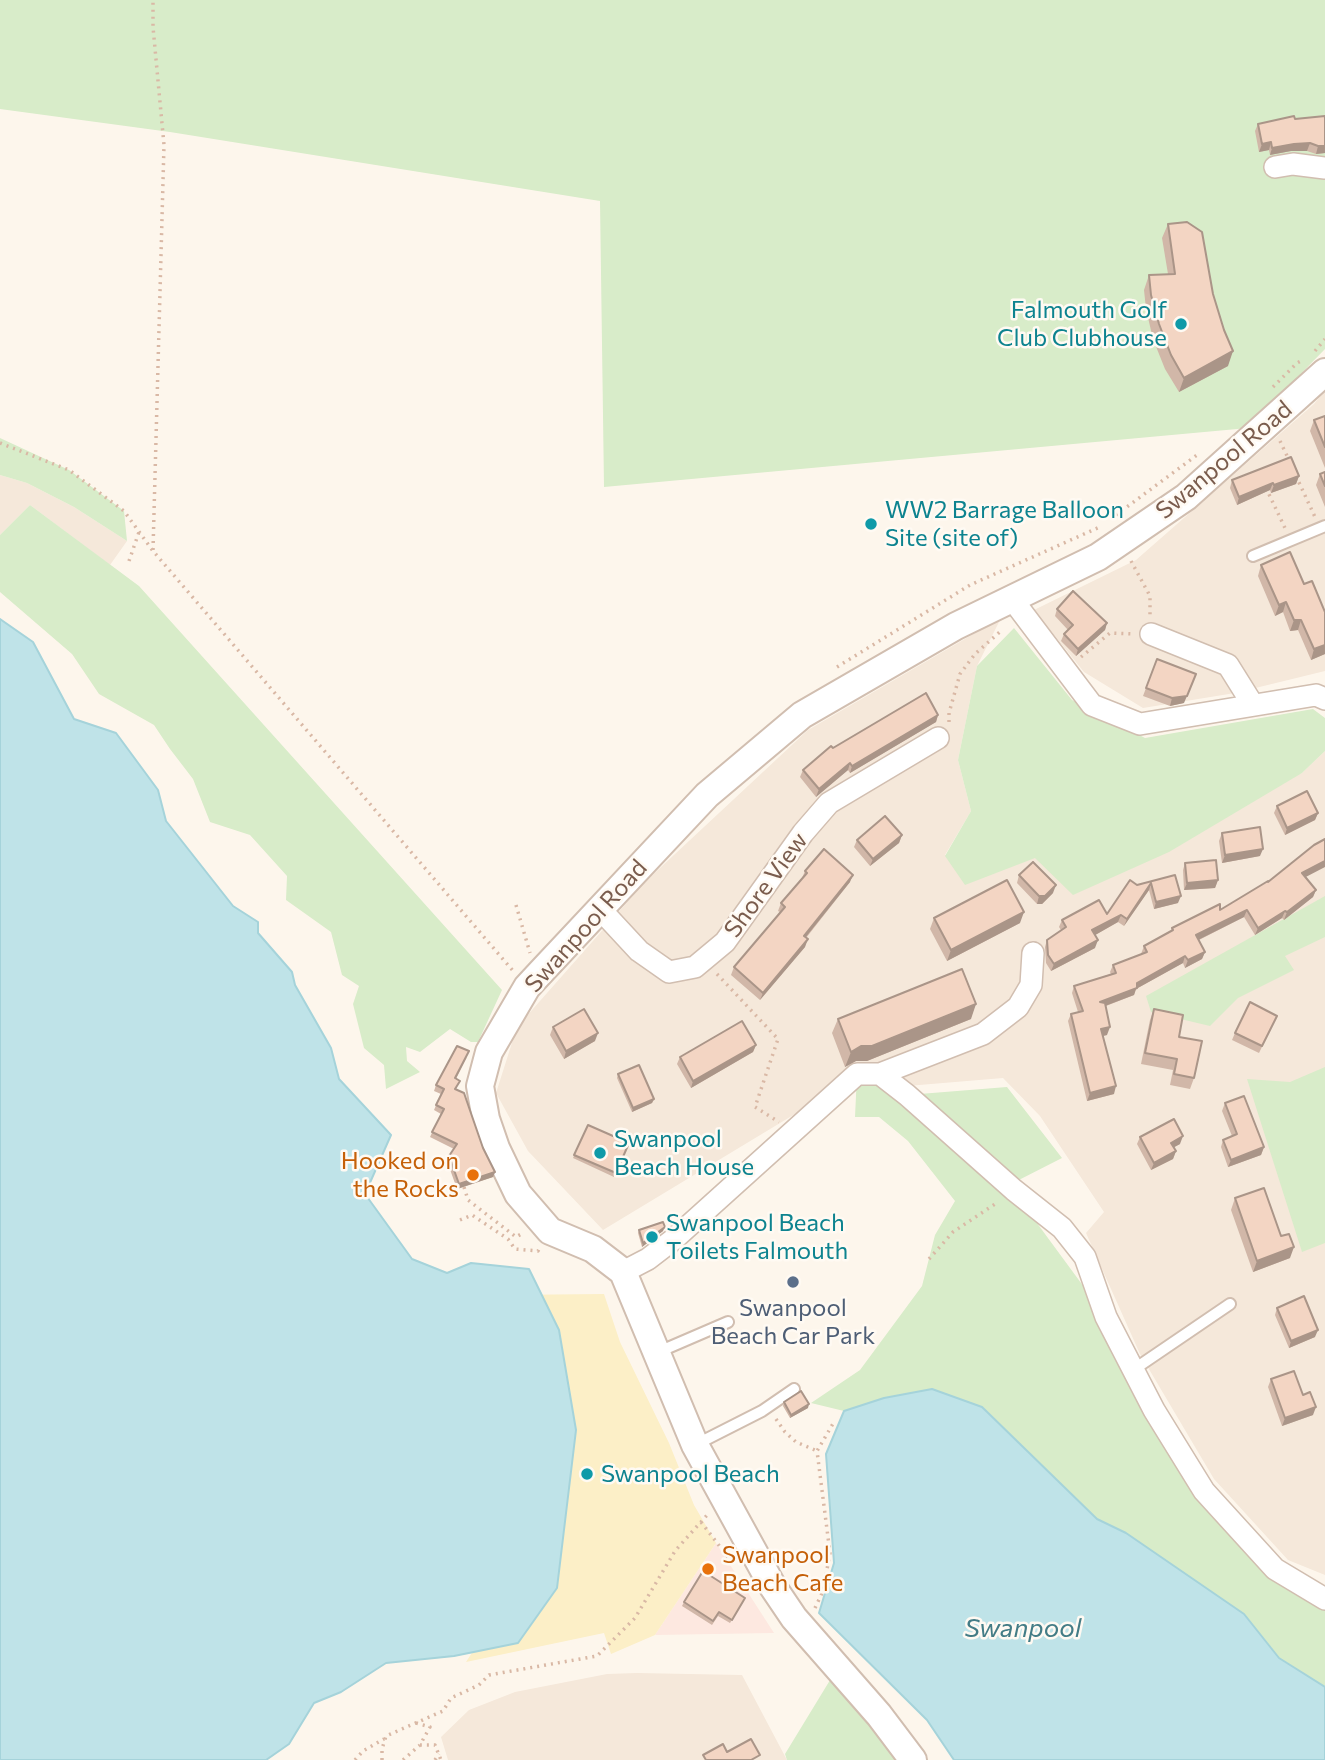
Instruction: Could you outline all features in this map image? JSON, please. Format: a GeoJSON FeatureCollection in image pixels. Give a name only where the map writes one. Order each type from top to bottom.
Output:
{"type":"FeatureCollection","features":[{"type":"Feature","properties":{"kind":"street"},"geometry":{"type":"LineString","coordinates":[[1275,167],[1293,164],[1325,168]]}},
{"type":"Feature","properties":{"kind":"street","name":"Swanpool Road"},"geometry":{"type":"LineString","coordinates":[[913,1760],[879,1715],[802,1627],[773,1587],[695,1445],[622,1272],[593,1249],[550,1231],[518,1194],[496,1148],[486,1119],[480,1087],[489,1052],[527,987],[540,973],[706,795],[802,715],[956,626],[1098,557],[1186,497],[1323,379]]}},
{"type":"Feature","properties":{"kind":"street"},"geometry":{"type":"LineString","coordinates":[[1012,598],[1092,705],[1140,724],[1317,695],[1325,699]]}},
{"type":"Feature","properties":{"kind":"street"},"geometry":{"type":"LineString","coordinates":[[1151,634],[1228,665],[1253,705]]}},
{"type":"Feature","properties":{"kind":"street","name":"Shore View"},"geometry":{"type":"LineString","coordinates":[[600,909],[639,951],[668,972],[695,967],[724,942],[803,833],[829,803],[944,732]]}},
{"type":"Feature","properties":{"kind":"street"},"geometry":{"type":"LineString","coordinates":[[622,1272],[648,1259],[674,1239],[857,1074],[880,1074],[983,1034],[1018,1007],[1031,985],[1033,953]]}},
{"type":"Feature","properties":{"kind":"street"},"geometry":{"type":"LineString","coordinates":[[880,1074],[1062,1228],[1085,1257],[1106,1317],[1154,1410],[1204,1492],[1275,1569],[1325,1599]]}},
{"type":"Feature","properties":{"kind":"lane"},"geometry":{"type":"LineString","coordinates":[[1253,556],[1322,527]]}},
{"type":"Feature","properties":{"kind":"lane"},"geometry":{"type":"LineString","coordinates":[[1133,1370],[1230,1304]]}},
{"type":"Feature","properties":{"kind":"lane"},"geometry":{"type":"LineString","coordinates":[[656,1353],[728,1322]]}},
{"type":"Feature","properties":{"kind":"lane"},"geometry":{"type":"LineString","coordinates":[[695,1445],[762,1412],[794,1390]]}},
{"type":"Feature","properties":{"kind":"path"},"geometry":{"type":"LineString","coordinates":[[153,0],[164,145],[153,551]]}},
{"type":"Feature","properties":{"kind":"path"},"geometry":{"type":"LineString","coordinates":[[1276,433],[1322,527]]}},
{"type":"Feature","properties":{"kind":"path"},"geometry":{"type":"LineString","coordinates":[[0,443],[69,470],[124,510],[153,551],[508,965]]}},
{"type":"Feature","properties":{"kind":"path"},"geometry":{"type":"LineString","coordinates":[[1262,479],[1291,540]]}},
{"type":"Feature","properties":{"kind":"path"},"geometry":{"type":"LineString","coordinates":[[129,561],[139,532]]}},
{"type":"Feature","properties":{"kind":"path"},"geometry":{"type":"LineString","coordinates":[[1066,670],[1110,633],[1151,634],[1150,596],[1130,559]]}},
{"type":"Feature","properties":{"kind":"path"},"geometry":{"type":"LineString","coordinates":[[944,732],[960,674],[980,650]]}},
{"type":"Feature","properties":{"kind":"path"},"geometry":{"type":"LineString","coordinates":[[516,905],[533,963],[540,973]]}},
{"type":"Feature","properties":{"kind":"path"},"geometry":{"type":"LineString","coordinates":[[704,959],[778,1039],[755,1107],[794,1131]]}},
{"type":"Feature","properties":{"kind":"path"},"geometry":{"type":"LineString","coordinates":[[464,1187],[468,1200],[516,1237],[542,1222]]}},
{"type":"Feature","properties":{"kind":"path"},"geometry":{"type":"LineString","coordinates":[[929,1259],[953,1232],[1014,1190]]}},
{"type":"Feature","properties":{"kind":"path"},"geometry":{"type":"LineString","coordinates":[[460,1220],[472,1215],[509,1239],[515,1249],[524,1250]]}},
{"type":"Feature","properties":{"kind":"path"},"geometry":{"type":"LineString","coordinates":[[774,1416],[796,1442],[817,1451]]}},
{"type":"Feature","properties":{"kind":"path"},"geometry":{"type":"LineString","coordinates":[[802,1627],[811,1616],[823,1591],[829,1567],[830,1553],[817,1451],[834,1422]]}},
{"type":"Feature","properties":{"kind":"path"},"geometry":{"type":"LineString","coordinates":[[355,1760],[363,1751],[384,1739],[443,1711],[451,1698],[479,1685],[488,1675],[597,1657],[635,1618],[675,1550],[701,1522],[731,1561]]}},
{"type":"Feature","properties":{"kind":"path"},"geometry":{"type":"LineString","coordinates":[[403,1760],[420,1745],[430,1727],[414,1723]]}},
{"type":"Feature","properties":{"kind":"path"},"geometry":{"type":"LineString","coordinates":[[382,1760],[384,1739]]}},
{"type":"Feature","properties":{"kind":"path"},"geometry":{"type":"LineString","coordinates":[[420,1745],[435,1745],[441,1760]]}},
{"type":"Feature","properties":{"kind":"path"},"geometry":{"type":"LineString","coordinates":[[435,1760],[439,1754]]}},
{"type":"Feature","properties":{"kind":"shaded area"},"geometry":{"type":"Polygon","coordinates":[[[1325,390],[1325,671],[1235,693],[1143,708],[1084,672],[1034,610],[1136,560],[1314,404],[1325,390]]]}},
{"type":"Feature","properties":{"kind":"shaded area"},"geometry":{"type":"Polygon","coordinates":[[[0,475],[27,483],[74,507],[127,541],[110,565],[30,505],[0,535],[0,475]]]}},
{"type":"Feature","properties":{"kind":"shaded area"},"geometry":{"type":"Polygon","coordinates":[[[1001,618],[977,666],[958,760],[971,811],[945,855],[1035,858],[1302,773],[1325,751],[1325,1575],[1288,1560],[1214,1479],[1140,1354],[1086,1233],[1104,1212],[1040,1116],[1003,1078],[907,1086],[881,1062],[603,1230],[528,1151],[496,1093],[517,1027],[645,882],[808,730],[1001,618]]]}},
{"type":"Feature","properties":{"kind":"shaded area"},"geometry":{"type":"Polygon","coordinates":[[[716,1543],[774,1633],[655,1635],[716,1543]]]}},
{"type":"Feature","properties":{"kind":"shaded area"},"geometry":{"type":"Polygon","coordinates":[[[607,1674],[742,1675],[787,1760],[448,1760],[441,1737],[469,1710],[515,1692],[607,1674]]]}},
{"type":"Feature","properties":{"kind":"green space"},"geometry":{"type":"Polygon","coordinates":[[[0,0],[1325,0],[1325,349],[1248,428],[604,487],[600,201],[170,132],[0,109],[0,0]]]}},
{"type":"Feature","properties":{"kind":"green space"},"geometry":{"type":"Polygon","coordinates":[[[0,438],[69,470],[124,511],[127,541],[74,507],[27,483],[0,475],[0,438]]]}},
{"type":"Feature","properties":{"kind":"green space"},"geometry":{"type":"Polygon","coordinates":[[[30,505],[139,586],[502,990],[478,1042],[471,1042],[450,1029],[420,1052],[406,1047],[407,1061],[420,1072],[386,1089],[384,1065],[364,1048],[353,1004],[359,986],[342,975],[331,932],[286,900],[287,876],[250,835],[210,822],[193,779],[154,725],[99,694],[72,654],[0,592],[0,535],[30,505]]]}},
{"type":"Feature","properties":{"kind":"green space"},"geometry":{"type":"Polygon","coordinates":[[[1014,628],[1072,700],[1145,738],[1313,709],[1325,718],[1325,751],[1302,773],[1169,852],[1073,895],[1035,858],[965,885],[945,856],[971,811],[958,760],[977,666],[1014,628]]]}},
{"type":"Feature","properties":{"kind":"green space"},"geometry":{"type":"Polygon","coordinates":[[[1325,896],[1325,937],[1285,956],[1294,970],[1238,998],[1210,1026],[1151,1012],[1146,996],[1325,896]]]}},
{"type":"Feature","properties":{"kind":"green space"},"geometry":{"type":"Polygon","coordinates":[[[1325,1067],[1325,1243],[1302,1252],[1247,1079],[1290,1082],[1325,1067]]]}},
{"type":"Feature","properties":{"kind":"green space"},"geometry":{"type":"Polygon","coordinates":[[[857,1074],[907,1095],[1007,1087],[1062,1158],[1009,1185],[1106,1317],[1154,1410],[1275,1569],[1325,1599],[1325,1687],[1279,1658],[1244,1614],[1126,1533],[1097,1519],[1017,1441],[884,1398],[844,1411],[811,1403],[860,1370],[922,1286],[935,1235],[955,1201],[908,1141],[879,1117],[855,1117],[857,1074]]]}},
{"type":"Feature","properties":{"kind":"green space"},"geometry":{"type":"Polygon","coordinates":[[[838,1667],[913,1760],[787,1760],[785,1754],[838,1667]]]}},
{"type":"Feature","properties":{"kind":"sand","name":"Swanpool Beach"},"geometry":{"type":"Polygon","coordinates":[[[604,1294],[620,1342],[669,1443],[694,1505],[716,1543],[655,1635],[611,1654],[604,1633],[466,1662],[479,1642],[502,1295],[604,1294]]]}},
{"type":"Feature","properties":{"kind":"water"},"geometry":{"type":"Polygon","coordinates":[[[0,619],[33,642],[74,719],[116,733],[158,790],[166,821],[233,906],[258,922],[258,933],[292,972],[295,985],[331,1048],[339,1079],[391,1135],[365,1194],[412,1259],[447,1273],[471,1263],[529,1269],[559,1330],[576,1430],[557,1588],[518,1643],[454,1656],[386,1663],[341,1692],[314,1703],[289,1744],[266,1760],[0,1760],[0,619]]]}},
{"type":"Feature","properties":{"kind":"water","name":"Swanpool"},"geometry":{"type":"Polygon","coordinates":[[[932,1389],[982,1407],[1097,1519],[1126,1533],[1244,1614],[1279,1658],[1325,1687],[1325,1760],[954,1760],[927,1720],[819,1613],[834,1563],[826,1454],[844,1411],[884,1398],[932,1389]]]}},
{"type":"Feature","properties":{"kind":"building"},"geometry":{"type":"Polygon","coordinates":[[[1294,116],[1295,119],[1325,116],[1325,146],[1310,143],[1272,148],[1271,142],[1262,144],[1258,124],[1294,116]]]}},
{"type":"Feature","properties":{"kind":"building","name":"Falmouth Golf Club Clubhouse"},"geometry":{"type":"Polygon","coordinates":[[[1187,222],[1202,232],[1213,294],[1233,351],[1184,378],[1171,355],[1159,324],[1149,275],[1175,274],[1168,224],[1187,222]]]}},
{"type":"Feature","properties":{"kind":"building"},"geometry":{"type":"Polygon","coordinates":[[[1325,416],[1325,447],[1314,420],[1325,416]]]}},
{"type":"Feature","properties":{"kind":"building"},"geometry":{"type":"Polygon","coordinates":[[[1291,457],[1299,476],[1239,497],[1232,480],[1291,457]]]}},
{"type":"Feature","properties":{"kind":"building"},"geometry":{"type":"Polygon","coordinates":[[[1325,472],[1325,486],[1320,474],[1325,472]]]}},
{"type":"Feature","properties":{"kind":"building"},"geometry":{"type":"Polygon","coordinates":[[[1290,552],[1304,584],[1312,581],[1325,612],[1325,645],[1314,649],[1301,620],[1294,620],[1286,602],[1279,605],[1261,565],[1290,552]]]}},
{"type":"Feature","properties":{"kind":"building"},"geometry":{"type":"Polygon","coordinates":[[[1073,591],[1107,623],[1078,649],[1064,634],[1073,625],[1057,609],[1073,591]]]}},
{"type":"Feature","properties":{"kind":"building"},"geometry":{"type":"Polygon","coordinates":[[[1157,659],[1196,674],[1187,696],[1172,698],[1146,688],[1157,659]]]}},
{"type":"Feature","properties":{"kind":"building"},"geometry":{"type":"Polygon","coordinates":[[[926,693],[938,715],[852,766],[850,763],[819,789],[803,770],[831,746],[833,748],[926,693]]]}},
{"type":"Feature","properties":{"kind":"building"},"geometry":{"type":"Polygon","coordinates":[[[1307,791],[1318,813],[1287,828],[1277,806],[1307,791]]]}},
{"type":"Feature","properties":{"kind":"building"},"geometry":{"type":"Polygon","coordinates":[[[885,816],[902,835],[873,859],[857,840],[885,816]]]}},
{"type":"Feature","properties":{"kind":"building"},"geometry":{"type":"Polygon","coordinates":[[[1260,827],[1263,849],[1225,855],[1222,833],[1260,827]]]}},
{"type":"Feature","properties":{"kind":"building"},"geometry":{"type":"Polygon","coordinates":[[[1325,839],[1325,861],[1302,873],[1316,890],[1287,912],[1258,928],[1247,910],[1196,935],[1205,952],[1188,960],[1185,956],[1137,983],[1137,988],[1100,1002],[1105,1003],[1110,1027],[1101,1029],[1116,1086],[1090,1093],[1071,1014],[1083,1011],[1074,986],[1116,973],[1113,965],[1147,952],[1144,946],[1173,930],[1172,928],[1220,904],[1220,910],[1268,882],[1325,839]]]}},
{"type":"Feature","properties":{"kind":"building"},"geometry":{"type":"Polygon","coordinates":[[[824,849],[853,875],[804,936],[808,939],[763,993],[734,967],[785,907],[781,903],[824,849]]]}},
{"type":"Feature","properties":{"kind":"building"},"geometry":{"type":"Polygon","coordinates":[[[1216,860],[1218,880],[1187,883],[1185,863],[1216,860]]]}},
{"type":"Feature","properties":{"kind":"building"},"geometry":{"type":"Polygon","coordinates":[[[1033,862],[1056,885],[1045,896],[1039,896],[1019,875],[1033,862]]]}},
{"type":"Feature","properties":{"kind":"building"},"geometry":{"type":"Polygon","coordinates":[[[1175,875],[1181,896],[1156,902],[1151,883],[1127,919],[1121,915],[1092,930],[1098,940],[1054,964],[1048,955],[1047,940],[1066,927],[1062,920],[1099,900],[1107,914],[1130,880],[1137,885],[1175,875]]]}},
{"type":"Feature","properties":{"kind":"building"},"geometry":{"type":"Polygon","coordinates":[[[1007,880],[1024,912],[951,950],[934,918],[1007,880]]]}},
{"type":"Feature","properties":{"kind":"building"},"geometry":{"type":"Polygon","coordinates":[[[962,969],[976,1004],[851,1052],[838,1019],[962,969]]]}},
{"type":"Feature","properties":{"kind":"building"},"geometry":{"type":"Polygon","coordinates":[[[1250,1002],[1277,1016],[1262,1046],[1235,1033],[1250,1002]]]}},
{"type":"Feature","properties":{"kind":"building"},"geometry":{"type":"Polygon","coordinates":[[[584,1009],[598,1033],[566,1051],[553,1027],[584,1009]]]}},
{"type":"Feature","properties":{"kind":"building"},"geometry":{"type":"Polygon","coordinates":[[[1154,1009],[1183,1015],[1179,1037],[1202,1041],[1194,1078],[1174,1074],[1177,1059],[1145,1053],[1154,1009]]]}},
{"type":"Feature","properties":{"kind":"building"},"geometry":{"type":"Polygon","coordinates":[[[742,1021],[756,1045],[693,1081],[680,1057],[742,1021]]]}},
{"type":"Feature","properties":{"kind":"building"},"geometry":{"type":"Polygon","coordinates":[[[457,1046],[469,1051],[455,1078],[460,1081],[455,1089],[464,1093],[483,1148],[495,1172],[459,1184],[449,1156],[457,1144],[432,1132],[444,1109],[436,1105],[444,1089],[436,1085],[457,1046]]]}},
{"type":"Feature","properties":{"kind":"building"},"geometry":{"type":"Polygon","coordinates":[[[639,1065],[654,1099],[633,1108],[618,1074],[639,1065]]]}},
{"type":"Feature","properties":{"kind":"building"},"geometry":{"type":"Polygon","coordinates":[[[1244,1096],[1264,1147],[1231,1160],[1223,1140],[1237,1134],[1225,1103],[1244,1096]]]}},
{"type":"Feature","properties":{"kind":"building"},"geometry":{"type":"Polygon","coordinates":[[[1174,1119],[1183,1136],[1171,1143],[1176,1151],[1154,1163],[1140,1137],[1174,1119]]]}},
{"type":"Feature","properties":{"kind":"building","name":"Swanpool Beach House"},"geometry":{"type":"Polygon","coordinates":[[[588,1125],[629,1143],[616,1173],[574,1155],[588,1125]]]}},
{"type":"Feature","properties":{"kind":"building"},"geometry":{"type":"Polygon","coordinates":[[[1264,1188],[1281,1236],[1289,1234],[1294,1247],[1257,1261],[1235,1198],[1264,1188]]]}},
{"type":"Feature","properties":{"kind":"building"},"geometry":{"type":"Polygon","coordinates":[[[663,1222],[665,1227],[643,1243],[639,1230],[663,1222]]]}},
{"type":"Feature","properties":{"kind":"building"},"geometry":{"type":"Polygon","coordinates":[[[1304,1296],[1318,1330],[1291,1341],[1277,1308],[1304,1296]]]}},
{"type":"Feature","properties":{"kind":"building"},"geometry":{"type":"Polygon","coordinates":[[[1294,1371],[1303,1395],[1310,1392],[1316,1407],[1285,1418],[1271,1379],[1294,1371]]]}},
{"type":"Feature","properties":{"kind":"building"},"geometry":{"type":"Polygon","coordinates":[[[801,1391],[809,1404],[791,1415],[784,1402],[801,1391]]]}},
{"type":"Feature","properties":{"kind":"building"},"geometry":{"type":"Polygon","coordinates":[[[703,1571],[745,1598],[732,1620],[719,1612],[713,1621],[684,1602],[703,1571]]]}},
{"type":"Feature","properties":{"kind":"building"},"geometry":{"type":"Polygon","coordinates":[[[751,1739],[760,1755],[751,1760],[706,1760],[703,1755],[723,1744],[727,1752],[751,1739]]]}},
{"type":"Feature","properties":{"kind":"place","name":"Falmouth Golf Club Clubhouse"},"geometry":{"type":"Point","coordinates":[1181,324]}},
{"type":"Feature","properties":{"kind":"place","name":"WW2 Barrage Balloon Site (site of)"},"geometry":{"type":"Point","coordinates":[871,524]}},
{"type":"Feature","properties":{"kind":"place","name":"Swanpool Beach House"},"geometry":{"type":"Point","coordinates":[600,1153]}},
{"type":"Feature","properties":{"kind":"place","name":"Hooked on the Rocks"},"geometry":{"type":"Point","coordinates":[473,1175]}},
{"type":"Feature","properties":{"kind":"place","name":"Swanpool Beach Toilets Falmouth"},"geometry":{"type":"Point","coordinates":[652,1237]}},
{"type":"Feature","properties":{"kind":"place","name":"Swanpool Beach Car Park"},"geometry":{"type":"Point","coordinates":[793,1282]}},
{"type":"Feature","properties":{"kind":"place","name":"Swanpool Beach"},"geometry":{"type":"Point","coordinates":[587,1474]}},
{"type":"Feature","properties":{"kind":"place","name":"Swanpool Beach Cafe"},"geometry":{"type":"Point","coordinates":[708,1569]}}]}
